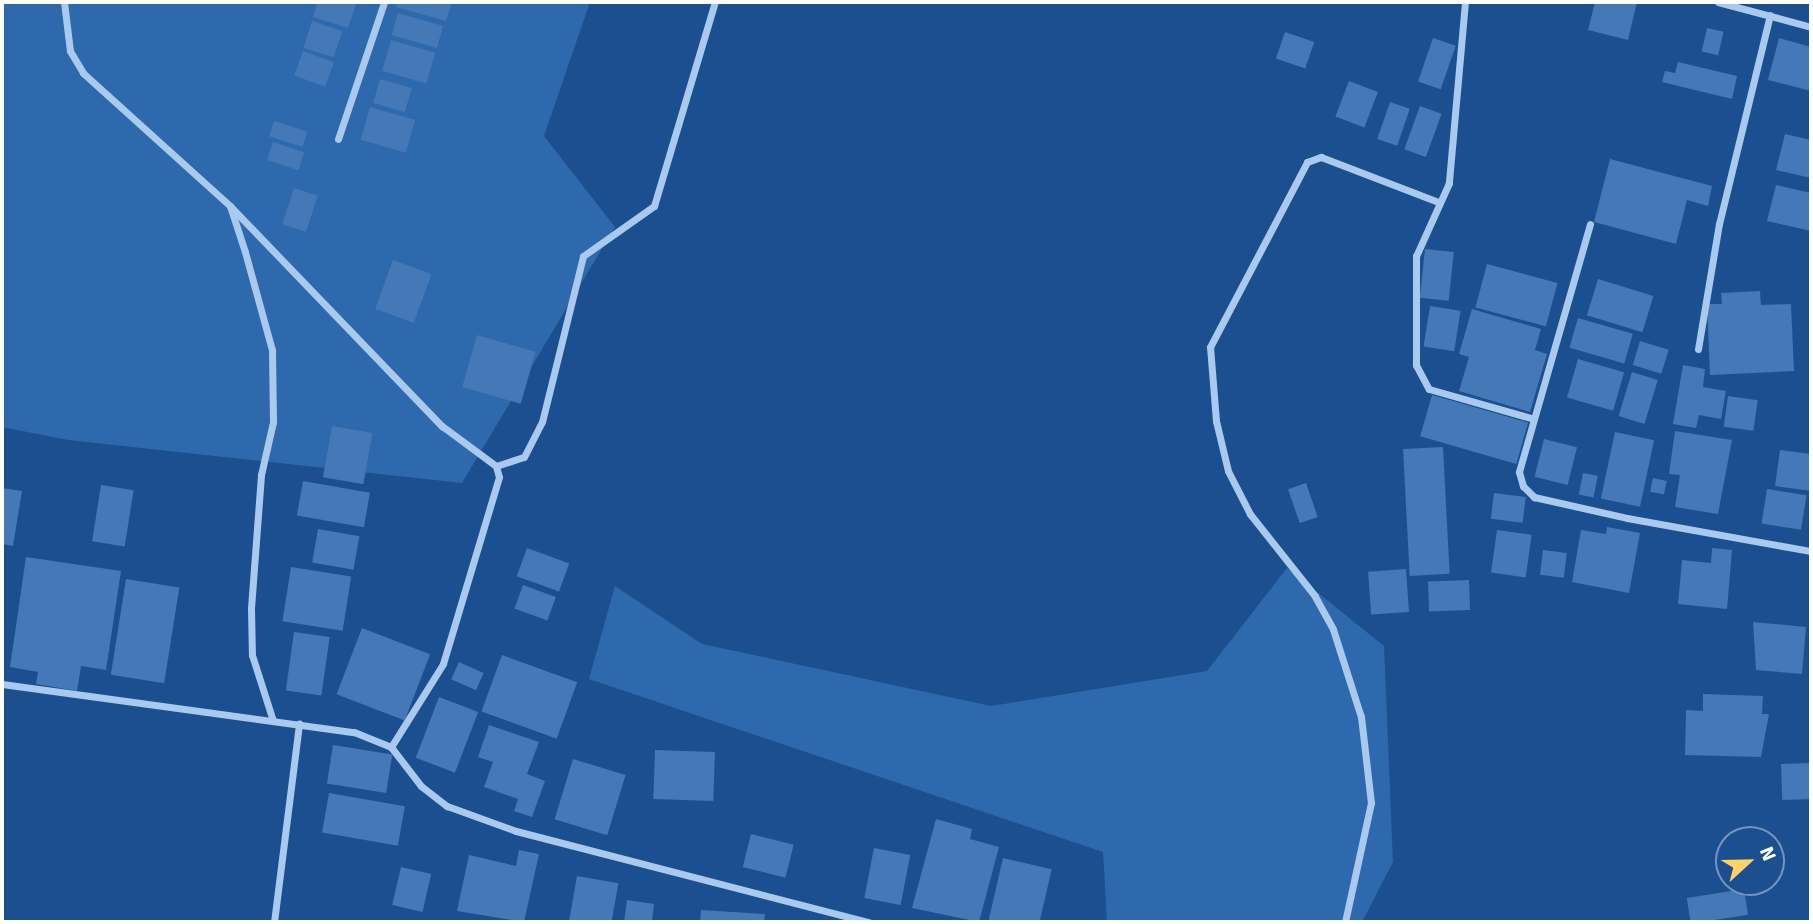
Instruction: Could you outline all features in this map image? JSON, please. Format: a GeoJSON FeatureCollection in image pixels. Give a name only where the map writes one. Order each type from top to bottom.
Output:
{"type":"FeatureCollection","features":[{"type":"Feature","properties":{"kind":"street"},"geometry":{"type":"LineString","coordinates":[[64,2],[70,51],[83,73],[230,206],[442,426],[496,466],[499,486],[443,664],[391,747]]}},
{"type":"Feature","properties":{"kind":"street"},"geometry":{"type":"LineString","coordinates":[[338,139],[384,2]]}},
{"type":"Feature","properties":{"kind":"street"},"geometry":{"type":"LineString","coordinates":[[496,466],[524,457],[542,422],[583,256],[654,206],[715,2]]}},
{"type":"Feature","properties":{"kind":"street"},"geometry":{"type":"LineString","coordinates":[[1465,2],[1449,183],[1438,202],[1416,256],[1412,329],[1419,376],[1429,389],[1534,419]]}},
{"type":"Feature","properties":{"kind":"street"},"geometry":{"type":"LineString","coordinates":[[1718,2],[1735,3],[1811,27]]}},
{"type":"Feature","properties":{"kind":"street"},"geometry":{"type":"LineString","coordinates":[[1698,349],[1719,224],[1770,15]]}},
{"type":"Feature","properties":{"kind":"street"},"geometry":{"type":"LineString","coordinates":[[1345,922],[1371,803],[1360,717],[1333,629],[1315,596],[1250,514],[1228,471],[1216,421],[1210,347],[1307,162],[1321,157],[1438,202]]}},
{"type":"Feature","properties":{"kind":"street"},"geometry":{"type":"LineString","coordinates":[[230,206],[272,350],[273,422],[261,475],[251,609],[252,655],[273,720]]}},
{"type":"Feature","properties":{"kind":"street"},"geometry":{"type":"LineString","coordinates":[[1590,224],[1519,472],[1534,497],[1811,551]]}},
{"type":"Feature","properties":{"kind":"street"},"geometry":{"type":"LineString","coordinates":[[2,684],[354,732],[391,747],[421,786],[447,806],[516,831],[869,922]]}},
{"type":"Feature","properties":{"kind":"street"},"geometry":{"type":"LineString","coordinates":[[274,922],[299,724]]}},
{"type":"Feature","properties":{"kind":"street"},"geometry":{"type":"LineString","coordinates":[[816,910],[816,922]]}},
{"type":"Feature","properties":{"kind":"shaded area"},"geometry":{"type":"Polygon","coordinates":[[[2,2],[590,2],[544,136],[615,227],[462,483],[68,440],[2,427],[2,2]]]}},
{"type":"Feature","properties":{"kind":"shaded area"},"geometry":{"type":"Polygon","coordinates":[[[1287,568],[1384,646],[1393,862],[1362,922],[1107,922],[1103,852],[589,679],[615,586],[702,644],[991,706],[1207,671],[1287,568]]]}},
{"type":"Feature","properties":{"kind":"building"},"geometry":{"type":"Polygon","coordinates":[[[318,2],[357,2],[348,28],[313,17],[318,2]]]}},
{"type":"Feature","properties":{"kind":"building"},"geometry":{"type":"Polygon","coordinates":[[[397,2],[452,2],[446,21],[396,7],[397,2]]]}},
{"type":"Feature","properties":{"kind":"building"},"geometry":{"type":"Polygon","coordinates":[[[1595,2],[1637,2],[1628,40],[1588,30],[1595,2]]]}},
{"type":"Feature","properties":{"kind":"building"},"geometry":{"type":"Polygon","coordinates":[[[398,13],[443,26],[437,48],[392,35],[398,13]]]}},
{"type":"Feature","properties":{"kind":"building"},"geometry":{"type":"Polygon","coordinates":[[[312,21],[342,31],[334,58],[303,48],[312,21]]]}},
{"type":"Feature","properties":{"kind":"building"},"geometry":{"type":"Polygon","coordinates":[[[1707,28],[1724,32],[1718,55],[1702,51],[1707,28]]]}},
{"type":"Feature","properties":{"kind":"building"},"geometry":{"type":"Polygon","coordinates":[[[1285,32],[1314,42],[1305,69],[1276,58],[1285,32]]]}},
{"type":"Feature","properties":{"kind":"building"},"geometry":{"type":"Polygon","coordinates":[[[1433,38],[1456,46],[1441,89],[1418,81],[1433,38]]]}},
{"type":"Feature","properties":{"kind":"building"},"geometry":{"type":"Polygon","coordinates":[[[1779,38],[1811,47],[1811,91],[1768,80],[1779,38]]]}},
{"type":"Feature","properties":{"kind":"building"},"geometry":{"type":"Polygon","coordinates":[[[391,40],[435,53],[426,83],[382,71],[391,40]]]}},
{"type":"Feature","properties":{"kind":"building"},"geometry":{"type":"Polygon","coordinates":[[[303,51],[334,62],[325,87],[294,75],[303,51]]]}},
{"type":"Feature","properties":{"kind":"building"},"geometry":{"type":"Polygon","coordinates":[[[1678,62],[1737,76],[1732,99],[1662,82],[1665,71],[1675,73],[1678,62]]]}},
{"type":"Feature","properties":{"kind":"building"},"geometry":{"type":"Polygon","coordinates":[[[380,79],[412,88],[405,112],[373,103],[380,79]]]}},
{"type":"Feature","properties":{"kind":"building"},"geometry":{"type":"Polygon","coordinates":[[[1349,81],[1378,92],[1364,128],[1335,116],[1349,81]]]}},
{"type":"Feature","properties":{"kind":"building"},"geometry":{"type":"Polygon","coordinates":[[[1390,102],[1410,109],[1397,146],[1377,139],[1390,102]]]}},
{"type":"Feature","properties":{"kind":"building"},"geometry":{"type":"Polygon","coordinates":[[[1420,106],[1442,114],[1426,157],[1404,149],[1420,106]]]}},
{"type":"Feature","properties":{"kind":"building"},"geometry":{"type":"Polygon","coordinates":[[[370,107],[415,120],[406,153],[361,140],[370,107]]]}},
{"type":"Feature","properties":{"kind":"building"},"geometry":{"type":"Polygon","coordinates":[[[274,121],[307,132],[302,147],[269,136],[274,121]]]}},
{"type":"Feature","properties":{"kind":"building"},"geometry":{"type":"Polygon","coordinates":[[[1785,134],[1811,140],[1811,178],[1776,170],[1785,134]]]}},
{"type":"Feature","properties":{"kind":"building"},"geometry":{"type":"Polygon","coordinates":[[[273,142],[304,152],[299,170],[267,160],[273,142]]]}},
{"type":"Feature","properties":{"kind":"building"},"geometry":{"type":"Polygon","coordinates":[[[1610,159],[1712,186],[1708,206],[1687,200],[1676,244],[1594,222],[1610,159]]]}},
{"type":"Feature","properties":{"kind":"building"},"geometry":{"type":"Polygon","coordinates":[[[1776,185],[1811,193],[1811,231],[1767,221],[1776,185]]]}},
{"type":"Feature","properties":{"kind":"building"},"geometry":{"type":"Polygon","coordinates":[[[294,188],[318,196],[306,232],[282,224],[294,188]]]}},
{"type":"Feature","properties":{"kind":"building"},"geometry":{"type":"Polygon","coordinates":[[[1425,249],[1454,252],[1449,301],[1420,298],[1425,249]]]}},
{"type":"Feature","properties":{"kind":"building"},"geometry":{"type":"Polygon","coordinates":[[[393,260],[432,274],[414,323],[375,309],[393,260]]]}},
{"type":"Feature","properties":{"kind":"building"},"geometry":{"type":"Polygon","coordinates":[[[1487,264],[1558,283],[1546,326],[1475,307],[1487,264]]]}},
{"type":"Feature","properties":{"kind":"building"},"geometry":{"type":"Polygon","coordinates":[[[1598,279],[1653,296],[1642,332],[1587,315],[1598,279]]]}},
{"type":"Feature","properties":{"kind":"building"},"geometry":{"type":"Polygon","coordinates":[[[1760,291],[1761,305],[1791,304],[1794,371],[1710,375],[1707,304],[1722,304],[1721,293],[1760,291]]]}},
{"type":"Feature","properties":{"kind":"building"},"geometry":{"type":"Polygon","coordinates":[[[1430,306],[1461,311],[1454,351],[1424,346],[1430,306]]]}},
{"type":"Feature","properties":{"kind":"building"},"geometry":{"type":"Polygon","coordinates":[[[1472,309],[1541,329],[1535,350],[1547,354],[1530,412],[1459,391],[1469,357],[1459,354],[1472,309]]]}},
{"type":"Feature","properties":{"kind":"building"},"geometry":{"type":"Polygon","coordinates":[[[1578,318],[1633,334],[1624,364],[1569,348],[1578,318]]]}},
{"type":"Feature","properties":{"kind":"building"},"geometry":{"type":"Polygon","coordinates":[[[477,335],[536,352],[521,404],[462,387],[477,335]]]}},
{"type":"Feature","properties":{"kind":"building"},"geometry":{"type":"Polygon","coordinates":[[[1640,341],[1669,350],[1661,374],[1633,365],[1640,341]]]}},
{"type":"Feature","properties":{"kind":"building"},"geometry":{"type":"Polygon","coordinates":[[[1578,359],[1624,372],[1613,411],[1567,397],[1578,359]]]}},
{"type":"Feature","properties":{"kind":"building"},"geometry":{"type":"Polygon","coordinates":[[[1683,365],[1705,369],[1703,387],[1726,391],[1721,419],[1699,415],[1696,428],[1673,424],[1683,365]]]}},
{"type":"Feature","properties":{"kind":"building"},"geometry":{"type":"Polygon","coordinates":[[[1632,372],[1658,380],[1644,424],[1619,416],[1632,372]]]}},
{"type":"Feature","properties":{"kind":"building"},"geometry":{"type":"Polygon","coordinates":[[[1432,395],[1528,423],[1516,464],[1420,436],[1432,395]]]}},
{"type":"Feature","properties":{"kind":"building"},"geometry":{"type":"Polygon","coordinates":[[[1728,396],[1758,400],[1753,431],[1724,427],[1728,396]]]}},
{"type":"Feature","properties":{"kind":"building"},"geometry":{"type":"Polygon","coordinates":[[[332,426],[372,433],[363,484],[323,477],[332,426]]]}},
{"type":"Feature","properties":{"kind":"building"},"geometry":{"type":"Polygon","coordinates":[[[1675,431],[1732,440],[1718,514],[1675,507],[1680,475],[1669,474],[1675,431]]]}},
{"type":"Feature","properties":{"kind":"building"},"geometry":{"type":"Polygon","coordinates":[[[1615,432],[1654,440],[1640,507],[1601,499],[1615,432]]]}},
{"type":"Feature","properties":{"kind":"building"},"geometry":{"type":"Polygon","coordinates":[[[1544,439],[1577,447],[1568,485],[1535,477],[1544,439]]]}},
{"type":"Feature","properties":{"kind":"building"},"geometry":{"type":"Polygon","coordinates":[[[1443,447],[1450,574],[1410,576],[1403,449],[1443,447]]]}},
{"type":"Feature","properties":{"kind":"building"},"geometry":{"type":"Polygon","coordinates":[[[1780,450],[1811,454],[1811,491],[1775,486],[1780,450]]]}},
{"type":"Feature","properties":{"kind":"building"},"geometry":{"type":"Polygon","coordinates":[[[1583,473],[1598,476],[1594,497],[1579,495],[1583,473]]]}},
{"type":"Feature","properties":{"kind":"building"},"geometry":{"type":"Polygon","coordinates":[[[1653,478],[1667,481],[1664,495],[1650,492],[1653,478]]]}},
{"type":"Feature","properties":{"kind":"building"},"geometry":{"type":"Polygon","coordinates":[[[303,481],[370,493],[364,527],[297,515],[303,481]]]}},
{"type":"Feature","properties":{"kind":"building"},"geometry":{"type":"Polygon","coordinates":[[[1306,483],[1318,517],[1300,523],[1288,489],[1306,483]]]}},
{"type":"Feature","properties":{"kind":"building"},"geometry":{"type":"Polygon","coordinates":[[[101,485],[134,490],[125,546],[92,541],[101,485]]]}},
{"type":"Feature","properties":{"kind":"building"},"geometry":{"type":"Polygon","coordinates":[[[2,488],[22,491],[13,546],[2,544],[2,488]]]}},
{"type":"Feature","properties":{"kind":"building"},"geometry":{"type":"Polygon","coordinates":[[[1767,489],[1807,495],[1801,530],[1762,524],[1767,489]]]}},
{"type":"Feature","properties":{"kind":"building"},"geometry":{"type":"Polygon","coordinates":[[[1494,493],[1526,497],[1523,523],[1491,519],[1494,493]]]}},
{"type":"Feature","properties":{"kind":"building"},"geometry":{"type":"Polygon","coordinates":[[[1607,527],[1640,533],[1629,593],[1572,582],[1581,530],[1606,534],[1607,527]]]}},
{"type":"Feature","properties":{"kind":"building"},"geometry":{"type":"Polygon","coordinates":[[[318,529],[359,536],[353,570],[312,562],[318,529]]]}},
{"type":"Feature","properties":{"kind":"building"},"geometry":{"type":"Polygon","coordinates":[[[1497,530],[1532,535],[1526,577],[1491,573],[1497,530]]]}},
{"type":"Feature","properties":{"kind":"building"},"geometry":{"type":"Polygon","coordinates":[[[527,548],[569,563],[559,592],[517,576],[527,548]]]}},
{"type":"Feature","properties":{"kind":"building"},"geometry":{"type":"Polygon","coordinates":[[[1712,548],[1732,550],[1727,609],[1678,604],[1682,560],[1711,563],[1712,548]]]}},
{"type":"Feature","properties":{"kind":"building"},"geometry":{"type":"Polygon","coordinates":[[[1543,550],[1567,553],[1564,578],[1540,575],[1543,550]]]}},
{"type":"Feature","properties":{"kind":"building"},"geometry":{"type":"Polygon","coordinates":[[[26,557],[121,571],[106,670],[81,666],[77,691],[36,684],[38,672],[10,667],[26,557]]]}},
{"type":"Feature","properties":{"kind":"building"},"geometry":{"type":"Polygon","coordinates":[[[291,567],[351,577],[343,631],[282,621],[291,567]]]}},
{"type":"Feature","properties":{"kind":"building"},"geometry":{"type":"Polygon","coordinates":[[[1406,569],[1409,612],[1371,615],[1368,572],[1406,569]]]}},
{"type":"Feature","properties":{"kind":"building"},"geometry":{"type":"Polygon","coordinates":[[[126,579],[179,587],[164,683],[111,675],[126,579]]]}},
{"type":"Feature","properties":{"kind":"building"},"geometry":{"type":"Polygon","coordinates":[[[1469,580],[1470,610],[1429,611],[1428,581],[1469,580]]]}},
{"type":"Feature","properties":{"kind":"building"},"geometry":{"type":"Polygon","coordinates":[[[523,585],[556,597],[547,620],[514,608],[523,585]]]}},
{"type":"Feature","properties":{"kind":"building"},"geometry":{"type":"Polygon","coordinates":[[[1753,622],[1806,627],[1802,674],[1756,670],[1753,622]]]}},
{"type":"Feature","properties":{"kind":"building"},"geometry":{"type":"Polygon","coordinates":[[[362,628],[430,654],[405,720],[337,694],[362,628]]]}},
{"type":"Feature","properties":{"kind":"building"},"geometry":{"type":"Polygon","coordinates":[[[294,632],[330,637],[321,695],[286,690],[294,632]]]}},
{"type":"Feature","properties":{"kind":"building"},"geometry":{"type":"Polygon","coordinates":[[[502,655],[577,682],[557,739],[481,711],[502,655]]]}},
{"type":"Feature","properties":{"kind":"building"},"geometry":{"type":"Polygon","coordinates":[[[459,662],[484,673],[476,690],[451,679],[459,662]]]}},
{"type":"Feature","properties":{"kind":"building"},"geometry":{"type":"Polygon","coordinates":[[[1703,694],[1763,696],[1762,714],[1769,714],[1761,757],[1685,755],[1686,710],[1703,711],[1703,694]]]}},
{"type":"Feature","properties":{"kind":"building"},"geometry":{"type":"Polygon","coordinates":[[[439,697],[478,712],[455,773],[416,758],[439,697]]]}},
{"type":"Feature","properties":{"kind":"building"},"geometry":{"type":"Polygon","coordinates":[[[489,725],[539,742],[527,774],[545,781],[532,817],[514,811],[518,799],[484,787],[493,762],[478,757],[489,725]]]}},
{"type":"Feature","properties":{"kind":"building"},"geometry":{"type":"Polygon","coordinates":[[[333,745],[392,754],[386,793],[327,784],[333,745]]]}},
{"type":"Feature","properties":{"kind":"building"},"geometry":{"type":"Polygon","coordinates":[[[655,750],[715,752],[713,801],[653,799],[655,750]]]}},
{"type":"Feature","properties":{"kind":"building"},"geometry":{"type":"Polygon","coordinates":[[[573,759],[626,775],[607,835],[555,819],[573,759]]]}},
{"type":"Feature","properties":{"kind":"building"},"geometry":{"type":"Polygon","coordinates":[[[1810,763],[1811,799],[1782,800],[1781,764],[1810,763]]]}},
{"type":"Feature","properties":{"kind":"building"},"geometry":{"type":"Polygon","coordinates":[[[329,793],[405,806],[398,846],[322,832],[329,793]]]}},
{"type":"Feature","properties":{"kind":"building"},"geometry":{"type":"Polygon","coordinates":[[[936,819],[972,829],[970,839],[999,847],[979,922],[912,908],[936,819]]]}},
{"type":"Feature","properties":{"kind":"building"},"geometry":{"type":"Polygon","coordinates":[[[751,834],[794,845],[785,878],[743,867],[751,834]]]}},
{"type":"Feature","properties":{"kind":"building"},"geometry":{"type":"Polygon","coordinates":[[[874,848],[910,855],[901,905],[864,898],[874,848]]]}},
{"type":"Feature","properties":{"kind":"building"},"geometry":{"type":"Polygon","coordinates":[[[519,850],[539,854],[524,922],[457,911],[469,855],[516,866],[519,850]]]}},
{"type":"Feature","properties":{"kind":"building"},"geometry":{"type":"Polygon","coordinates":[[[1003,858],[1052,869],[1040,922],[989,919],[1003,858]]]}},
{"type":"Feature","properties":{"kind":"building"},"geometry":{"type":"Polygon","coordinates":[[[401,867],[431,874],[422,912],[392,905],[401,867]]]}},
{"type":"Feature","properties":{"kind":"building"},"geometry":{"type":"Polygon","coordinates":[[[577,876],[618,883],[612,922],[569,921],[577,876]]]}},
{"type":"Feature","properties":{"kind":"building"},"geometry":{"type":"Polygon","coordinates":[[[1715,894],[1715,896],[1745,896],[1748,915],[1691,922],[1687,898],[1715,894]]]}},
{"type":"Feature","properties":{"kind":"building"},"geometry":{"type":"Polygon","coordinates":[[[627,900],[654,904],[652,922],[624,922],[627,900]]]}},
{"type":"Feature","properties":{"kind":"building"},"geometry":{"type":"Polygon","coordinates":[[[701,910],[765,914],[764,922],[700,922],[701,910]]]}}]}
